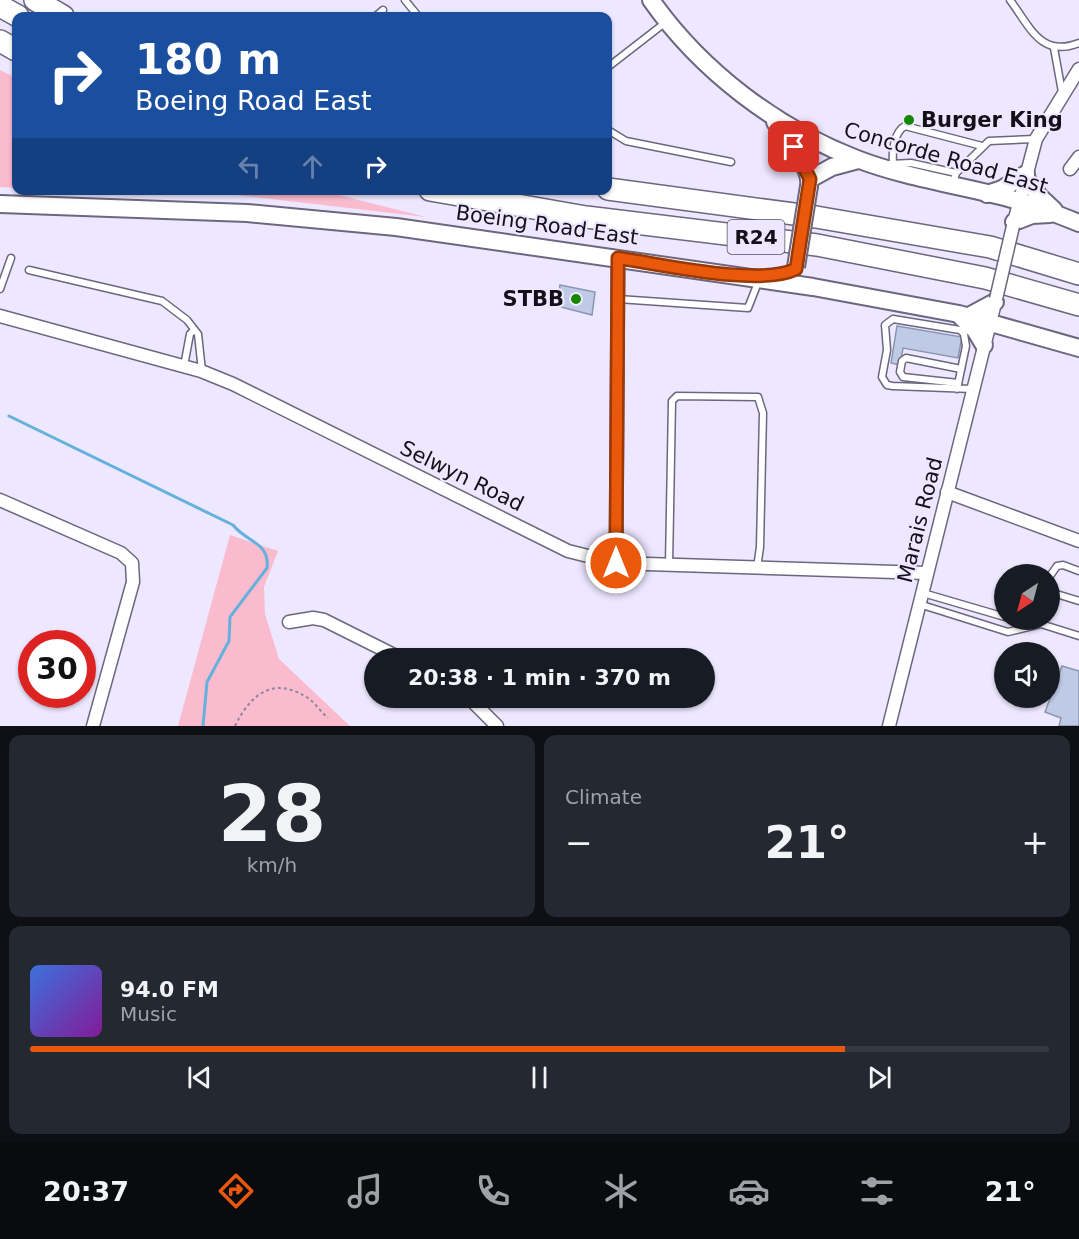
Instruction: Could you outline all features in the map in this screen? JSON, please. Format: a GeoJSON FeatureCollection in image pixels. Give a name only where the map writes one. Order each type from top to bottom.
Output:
{"type":"FeatureCollection","features":[{"type":"Feature","properties":{"kind":"highway"},"geometry":{"type":"LineString","coordinates":[[35,0],[56,12]]}},
{"type":"Feature","properties":{"kind":"highway","name":"R24"},"geometry":{"type":"LineString","coordinates":[[612,190],[816,217],[967,243],[1079,274]]}},
{"type":"Feature","properties":{"kind":"highway","name":"R24"},"geometry":{"type":"LineString","coordinates":[[459,195],[586,217],[816,245],[985,278],[1079,305]]}},
{"type":"Feature","properties":{"kind":"main road"},"geometry":{"type":"LineString","coordinates":[[651,0],[667,22],[723,78],[771,116],[794,147],[809,183],[796,268]]}},
{"type":"Feature","properties":{"kind":"main road","name":"Concorde Road East"},"geometry":{"type":"LineString","coordinates":[[771,116],[817,143],[858,160],[955,179],[988,194],[1019,201],[1079,223]]}},
{"type":"Feature","properties":{"kind":"main road"},"geometry":{"type":"LineString","coordinates":[[809,183],[832,166],[858,160]]}},
{"type":"Feature","properties":{"kind":"main road"},"geometry":{"type":"LineString","coordinates":[[1025,175],[1039,196],[1058,215],[1032,215],[1014,223],[988,194],[1002,189],[1025,175]]}},
{"type":"Feature","properties":{"kind":"main road","name":"Boeing Road East"},"geometry":{"type":"LineString","coordinates":[[0,204],[247,213],[396,227],[813,287],[963,316],[1079,348]]}},
{"type":"Feature","properties":{"kind":"main road"},"geometry":{"type":"LineString","coordinates":[[716,273],[781,276],[796,268]]}},
{"type":"Feature","properties":{"kind":"main road"},"geometry":{"type":"LineString","coordinates":[[796,268],[813,287]]}},
{"type":"Feature","properties":{"kind":"main road"},"geometry":{"type":"LineString","coordinates":[[984,345],[963,316],[995,302],[1010,329]]}},
{"type":"Feature","properties":{"kind":"street"},"geometry":{"type":"LineString","coordinates":[[995,302],[1025,175],[1036,139],[1063,95],[1075,85],[1079,69]]}},
{"type":"Feature","properties":{"kind":"street"},"geometry":{"type":"LineString","coordinates":[[1070,169],[1079,157]]}},
{"type":"Feature","properties":{"kind":"street"},"geometry":{"type":"LineString","coordinates":[[616,563],[618,258]]}},
{"type":"Feature","properties":{"kind":"street","name":"Marais Road"},"geometry":{"type":"LineString","coordinates":[[889,726],[995,302]]}},
{"type":"Feature","properties":{"kind":"street","name":"Selwyn Road"},"geometry":{"type":"LineString","coordinates":[[0,316],[184,366],[233,384],[568,551],[616,563],[926,573]]}},
{"type":"Feature","properties":{"kind":"street"},"geometry":{"type":"LineString","coordinates":[[947,492],[1079,541]]}},
{"type":"Feature","properties":{"kind":"street"},"geometry":{"type":"LineString","coordinates":[[1,503],[111,548],[132,563],[134,571],[131,595],[93,726]]}},
{"type":"Feature","properties":{"kind":"street"},"geometry":{"type":"LineString","coordinates":[[289,622],[313,618],[324,620],[380,648]]}},
{"type":"Feature","properties":{"kind":"street"},"geometry":{"type":"LineString","coordinates":[[479,708],[497,726]]}},
{"type":"Feature","properties":{"kind":"lane"},"geometry":{"type":"LineString","coordinates":[[405,0],[415,12]]}},
{"type":"Feature","properties":{"kind":"lane"},"geometry":{"type":"LineString","coordinates":[[1010,0],[1038,38],[1054,48],[1066,48],[1079,43]]}},
{"type":"Feature","properties":{"kind":"lane"},"geometry":{"type":"LineString","coordinates":[[612,64],[667,22]]}},
{"type":"Feature","properties":{"kind":"lane"},"geometry":{"type":"LineString","coordinates":[[1054,48],[1063,95]]}},
{"type":"Feature","properties":{"kind":"lane"},"geometry":{"type":"LineString","coordinates":[[982,146],[905,126],[899,131],[888,165],[903,163],[955,179],[982,146],[993,139],[1036,139]]}},
{"type":"Feature","properties":{"kind":"lane"},"geometry":{"type":"LineString","coordinates":[[612,132],[626,141],[731,162]]}},
{"type":"Feature","properties":{"kind":"lane"},"geometry":{"type":"LineString","coordinates":[[0,289],[11,258]]}},
{"type":"Feature","properties":{"kind":"lane"},"geometry":{"type":"LineString","coordinates":[[29,270],[162,301],[187,320],[198,334],[202,372]]}},
{"type":"Feature","properties":{"kind":"lane"},"geometry":{"type":"LineString","coordinates":[[617,299],[748,308],[759,279]]}},
{"type":"Feature","properties":{"kind":"lane"},"geometry":{"type":"LineString","coordinates":[[893,319],[960,330],[966,339],[958,386],[887,385],[882,377],[886,350],[885,325],[893,319]]}},
{"type":"Feature","properties":{"kind":"lane"},"geometry":{"type":"LineString","coordinates":[[184,366],[190,334],[194,330]]}},
{"type":"Feature","properties":{"kind":"lane"},"geometry":{"type":"LineString","coordinates":[[961,369],[906,358],[902,361],[900,372],[903,377],[973,389]]}},
{"type":"Feature","properties":{"kind":"lane"},"geometry":{"type":"LineString","coordinates":[[669,566],[672,400],[677,396],[758,397],[764,413],[760,547],[757,569]]}},
{"type":"Feature","properties":{"kind":"lane"},"geometry":{"type":"LineString","coordinates":[[1060,566],[1079,571]]}},
{"type":"Feature","properties":{"kind":"lane"},"geometry":{"type":"LineString","coordinates":[[1060,595],[1079,602]]}},
{"type":"Feature","properties":{"kind":"lane"},"geometry":{"type":"LineString","coordinates":[[921,598],[994,615]]}},
{"type":"Feature","properties":{"kind":"lane"},"geometry":{"type":"LineString","coordinates":[[921,598],[1008,632],[1041,624],[1079,636]]}},
{"type":"Feature","properties":{"kind":"path"},"geometry":{"type":"LineString","coordinates":[[235,726],[253,697],[274,689],[285,689],[305,696],[328,718]]}},
{"type":"Feature","properties":{"kind":"shaded area"},"geometry":{"type":"Polygon","coordinates":[[[0,70],[12,76],[12,188],[0,187],[0,70]]]}},
{"type":"Feature","properties":{"kind":"shaded area"},"geometry":{"type":"Polygon","coordinates":[[[237,195],[339,195],[426,217],[237,195]]]}},
{"type":"Feature","properties":{"kind":"shaded area"},"geometry":{"type":"Polygon","coordinates":[[[230,535],[278,551],[264,587],[265,614],[279,659],[350,726],[178,726],[230,535]]]}},
{"type":"Feature","properties":{"kind":"building","name":"STBB"},"geometry":{"type":"Polygon","coordinates":[[[560,285],[595,292],[592,315],[557,306],[560,285]]]}},
{"type":"Feature","properties":{"kind":"building"},"geometry":{"type":"Polygon","coordinates":[[[897,326],[962,337],[958,358],[903,348],[900,365],[891,363],[897,326]]]}},
{"type":"Feature","properties":{"kind":"building"},"geometry":{"type":"Polygon","coordinates":[[[1062,666],[1079,671],[1079,726],[1059,726],[1061,718],[1045,712],[1046,708],[1060,708],[1062,666]]]}},
{"type":"Feature","properties":{"kind":"waterway"},"geometry":{"type":"LineString","coordinates":[[9,416],[233,525],[261,547],[265,553],[267,568],[230,617],[229,641],[207,682],[203,726]]}},
{"type":"Feature","properties":{"kind":"place","name":"Burger King"},"geometry":{"type":"Point","coordinates":[909,120]}},
{"type":"Feature","properties":{"kind":"place","name":"STBB"},"geometry":{"type":"Point","coordinates":[576,299]}},
{"type":"Feature","properties":{"kind":"route"},"geometry":{"type":"LineString","coordinates":[[616,563],[618,258],[716,273],[781,276],[796,269],[810,179],[794,147]]}}]}
